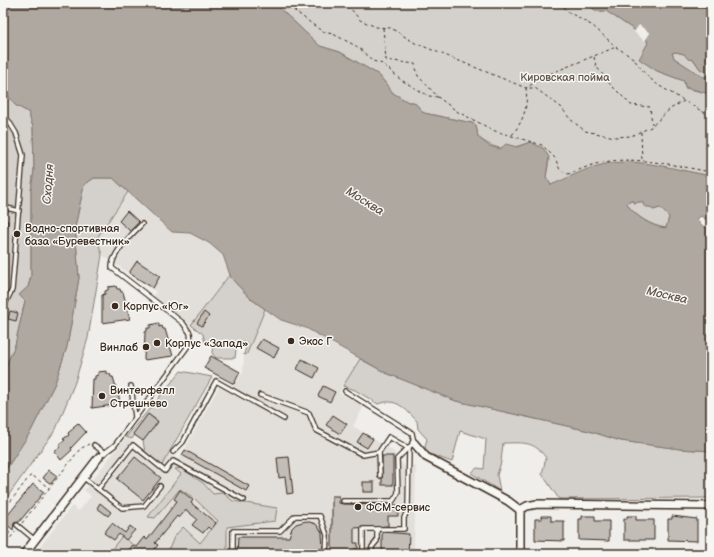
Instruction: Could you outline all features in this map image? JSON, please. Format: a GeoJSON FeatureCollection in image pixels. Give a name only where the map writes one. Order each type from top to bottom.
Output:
{"type":"FeatureCollection","features":[{"type":"Feature","properties":{"kind":"street"},"geometry":{"type":"LineString","coordinates":[[410,446],[426,457],[508,501],[520,510]]}},
{"type":"Feature","properties":{"kind":"street"},"geometry":{"type":"LineString","coordinates":[[24,554],[83,477],[102,455]]}},
{"type":"Feature","properties":{"kind":"street"},"geometry":{"type":"LineString","coordinates":[[520,510],[527,506],[537,504],[711,506]]}},
{"type":"Feature","properties":{"kind":"street"},"geometry":{"type":"LineString","coordinates":[[520,510],[520,554]]}},
{"type":"Feature","properties":{"kind":"lane"},"geometry":{"type":"LineString","coordinates":[[3,117],[16,133],[23,155],[12,290],[5,300],[3,308]]}},
{"type":"Feature","properties":{"kind":"lane"},"geometry":{"type":"LineString","coordinates":[[3,207],[19,211]]}},
{"type":"Feature","properties":{"kind":"lane"},"geometry":{"type":"LineString","coordinates":[[142,224],[123,245],[112,262],[112,268],[183,323],[190,333],[191,342],[195,347]]}},
{"type":"Feature","properties":{"kind":"lane"},"geometry":{"type":"LineString","coordinates":[[94,444],[102,455],[115,445],[191,342]]}},
{"type":"Feature","properties":{"kind":"lane"},"geometry":{"type":"LineString","coordinates":[[173,452],[182,442],[216,381],[284,419]]}},
{"type":"Feature","properties":{"kind":"lane"},"geometry":{"type":"LineString","coordinates":[[131,386],[135,417]]}},
{"type":"Feature","properties":{"kind":"lane"},"geometry":{"type":"LineString","coordinates":[[345,391],[412,433],[410,446],[408,509],[404,518],[404,530],[363,529],[363,554]]}},
{"type":"Feature","properties":{"kind":"lane"},"geometry":{"type":"LineString","coordinates":[[260,395],[308,413],[316,430],[363,455],[379,452]]}},
{"type":"Feature","properties":{"kind":"lane"},"geometry":{"type":"LineString","coordinates":[[380,476],[379,452],[389,437],[410,446]]}},
{"type":"Feature","properties":{"kind":"lane"},"geometry":{"type":"LineString","coordinates":[[98,489],[134,445],[165,471],[173,461],[244,500]]}},
{"type":"Feature","properties":{"kind":"lane"},"geometry":{"type":"LineString","coordinates":[[343,501],[393,501],[398,493],[397,459],[410,446]]}},
{"type":"Feature","properties":{"kind":"lane"},"geometry":{"type":"LineString","coordinates":[[83,477],[122,508],[144,506],[160,486]]}},
{"type":"Feature","properties":{"kind":"lane"},"geometry":{"type":"LineString","coordinates":[[233,554],[233,531],[280,532],[295,516],[320,516],[326,535],[326,554]]}},
{"type":"Feature","properties":{"kind":"lane"},"geometry":{"type":"LineString","coordinates":[[18,526],[35,540]]}},
{"type":"Feature","properties":{"kind":"lane"},"geometry":{"type":"LineString","coordinates":[[372,554],[372,547],[377,541],[377,529]]}},
{"type":"Feature","properties":{"kind":"path"},"geometry":{"type":"LineString","coordinates":[[284,3],[323,32],[333,34],[358,47],[373,61],[387,67],[401,80],[429,96],[439,98]]}},
{"type":"Feature","properties":{"kind":"path"},"geometry":{"type":"LineString","coordinates":[[342,3],[352,9],[360,20],[376,28],[391,28],[415,43],[526,88],[536,88],[561,107],[570,119],[585,131],[615,137],[631,136],[652,125],[670,109],[684,101]]}},
{"type":"Feature","properties":{"kind":"path"},"geometry":{"type":"LineString","coordinates":[[559,3],[570,13],[593,26],[616,47],[633,58],[646,75],[658,85],[684,101],[705,112],[711,113]]}},
{"type":"Feature","properties":{"kind":"path"},"geometry":{"type":"LineString","coordinates":[[383,28],[386,60],[415,64],[418,76],[439,98],[458,112],[495,131],[542,145],[555,158],[560,170],[568,174],[602,162],[642,161],[711,172]]}},
{"type":"Feature","properties":{"kind":"path"},"geometry":{"type":"LineString","coordinates":[[526,88],[547,75],[616,47]]}},
{"type":"Feature","properties":{"kind":"path"},"geometry":{"type":"LineString","coordinates":[[594,56],[596,66],[608,83],[631,105],[650,107],[652,125]]}},
{"type":"Feature","properties":{"kind":"path"},"geometry":{"type":"LineString","coordinates":[[511,136],[518,127],[528,104],[526,88]]}},
{"type":"Feature","properties":{"kind":"path"},"geometry":{"type":"LineString","coordinates":[[641,131],[642,161]]}},
{"type":"Feature","properties":{"kind":"path"},"geometry":{"type":"LineString","coordinates":[[3,548],[18,526],[80,449],[90,443],[94,444]]}},
{"type":"Feature","properties":{"kind":"path"},"geometry":{"type":"LineString","coordinates":[[3,511],[30,476],[33,476],[49,488]]}},
{"type":"Feature","properties":{"kind":"path"},"geometry":{"type":"LineString","coordinates":[[3,528],[12,536]]}},
{"type":"Feature","properties":{"kind":"shaded area"},"geometry":{"type":"Polygon","coordinates":[[[128,192],[172,232],[190,233],[209,243],[223,255],[230,274],[191,325],[153,297],[156,292],[102,255],[97,238],[128,192]]]}},
{"type":"Feature","properties":{"kind":"shaded area"},"geometry":{"type":"Polygon","coordinates":[[[265,309],[281,320],[306,328],[360,359],[339,393],[364,406],[353,426],[393,451],[404,466],[416,466],[414,554],[227,554],[226,527],[270,522],[234,501],[192,554],[34,554],[72,506],[79,511],[91,496],[84,490],[126,437],[162,464],[169,454],[179,460],[222,381],[233,387],[243,372],[244,355],[248,354],[265,309]]]}},
{"type":"Feature","properties":{"kind":"green space","name":"Кировская пойма"},"geometry":{"type":"Polygon","coordinates":[[[274,3],[586,3],[596,11],[606,11],[645,37],[648,43],[640,59],[657,71],[684,81],[685,88],[706,93],[711,97],[711,176],[664,167],[551,185],[546,177],[549,160],[530,142],[509,148],[497,147],[478,137],[476,125],[472,123],[424,113],[414,102],[408,102],[393,93],[379,75],[340,52],[320,46],[274,3]]]}},
{"type":"Feature","properties":{"kind":"green space"},"geometry":{"type":"Polygon","coordinates":[[[676,52],[684,54],[689,59],[693,59],[700,69],[708,75],[703,77],[674,58],[672,53],[676,52]]]}},
{"type":"Feature","properties":{"kind":"green space","name":"Водно-спортивная база «Буревестник»"},"geometry":{"type":"Polygon","coordinates":[[[3,88],[15,105],[28,112],[33,127],[34,170],[31,191],[31,276],[28,287],[19,295],[25,301],[15,345],[3,373],[3,88]]]}},
{"type":"Feature","properties":{"kind":"green space"},"geometry":{"type":"Polygon","coordinates":[[[94,178],[113,178],[128,192],[97,238],[102,255],[88,338],[75,382],[56,429],[3,503],[3,474],[31,431],[55,383],[67,347],[79,278],[75,227],[84,185],[94,178]]]}},
{"type":"Feature","properties":{"kind":"green space"},"geometry":{"type":"Polygon","coordinates":[[[628,201],[642,202],[644,206],[651,207],[653,210],[660,208],[669,217],[666,228],[649,223],[634,213],[627,204],[628,201]]]}},
{"type":"Feature","properties":{"kind":"green space"},"geometry":{"type":"Polygon","coordinates":[[[230,274],[231,278],[251,299],[265,309],[247,354],[244,355],[247,343],[237,341],[235,358],[216,358],[212,353],[213,344],[209,340],[205,343],[203,334],[191,325],[230,274]]]}},
{"type":"Feature","properties":{"kind":"green space"},"geometry":{"type":"Polygon","coordinates":[[[360,359],[386,373],[456,401],[589,431],[621,441],[680,449],[711,451],[711,498],[559,499],[542,474],[546,458],[537,448],[532,445],[522,443],[503,443],[501,462],[497,475],[500,491],[471,473],[477,468],[484,469],[486,439],[460,431],[452,462],[427,453],[425,446],[427,439],[418,429],[417,421],[400,405],[390,402],[378,404],[355,390],[343,386],[360,359]]]}},
{"type":"Feature","properties":{"kind":"green space"},"geometry":{"type":"Polygon","coordinates":[[[181,371],[212,377],[162,465],[145,452],[143,441],[158,421],[148,414],[132,439],[126,437],[181,371]]]}},
{"type":"Feature","properties":{"kind":"green space"},"geometry":{"type":"Polygon","coordinates":[[[181,468],[203,483],[213,494],[223,493],[233,501],[277,508],[275,521],[227,527],[227,554],[214,550],[206,554],[167,554],[174,537],[183,527],[200,543],[218,521],[194,498],[180,489],[155,518],[148,517],[181,474],[175,469],[181,468]]]}},
{"type":"Feature","properties":{"kind":"green space"},"geometry":{"type":"Polygon","coordinates":[[[122,536],[133,545],[125,554],[108,554],[122,536]]]}},
{"type":"Feature","properties":{"kind":"water"},"geometry":{"type":"Polygon","coordinates":[[[3,3],[274,3],[320,46],[340,52],[379,75],[393,93],[408,102],[414,102],[424,113],[476,125],[478,137],[489,146],[500,149],[506,144],[517,147],[530,142],[543,148],[549,157],[546,177],[551,185],[601,165],[628,162],[656,165],[711,176],[711,223],[701,216],[697,219],[703,226],[711,229],[711,451],[680,449],[621,441],[589,431],[456,401],[386,373],[306,328],[281,320],[251,299],[231,278],[223,255],[209,243],[190,233],[172,232],[113,178],[94,178],[84,185],[75,227],[79,278],[67,347],[55,383],[31,431],[3,474],[3,373],[15,345],[25,301],[19,295],[28,287],[31,276],[31,191],[34,170],[33,127],[28,112],[15,105],[3,88],[3,3]],[[629,201],[627,204],[639,217],[655,226],[666,228],[669,217],[660,208],[653,210],[650,207],[645,207],[642,202],[635,204],[634,201],[629,201]]]}},
{"type":"Feature","properties":{"kind":"water"},"geometry":{"type":"Polygon","coordinates":[[[586,3],[711,3],[711,97],[706,93],[685,87],[684,81],[657,71],[639,59],[648,43],[645,37],[606,11],[596,11],[586,3]],[[676,52],[672,53],[674,58],[703,77],[708,75],[700,69],[694,60],[688,59],[684,54],[676,52]]]}},
{"type":"Feature","properties":{"kind":"pier"},"geometry":{"type":"Polygon","coordinates":[[[639,25],[650,33],[645,41],[634,32],[639,25]]]}},
{"type":"Feature","properties":{"kind":"building"},"geometry":{"type":"Polygon","coordinates":[[[127,211],[139,222],[130,231],[119,221],[127,211]]]}},
{"type":"Feature","properties":{"kind":"building"},"geometry":{"type":"Polygon","coordinates":[[[3,220],[8,221],[6,236],[3,236],[3,220]]]}},
{"type":"Feature","properties":{"kind":"building"},"geometry":{"type":"Polygon","coordinates":[[[137,261],[160,276],[153,288],[129,273],[137,261]]]}},
{"type":"Feature","properties":{"kind":"building","name":"Корпус «Юг»"},"geometry":{"type":"Polygon","coordinates":[[[116,286],[117,289],[120,289],[121,292],[123,292],[130,319],[102,323],[102,295],[108,290],[108,287],[116,286]]]}},
{"type":"Feature","properties":{"kind":"building"},"geometry":{"type":"Polygon","coordinates":[[[10,311],[18,313],[16,321],[8,319],[10,311]]]}},
{"type":"Feature","properties":{"kind":"building"},"geometry":{"type":"Polygon","coordinates":[[[204,312],[209,316],[202,326],[197,323],[204,312]]]}},
{"type":"Feature","properties":{"kind":"building","name":"Корпус «Запад»"},"geometry":{"type":"Polygon","coordinates":[[[159,323],[159,327],[162,326],[163,329],[165,329],[173,356],[144,360],[145,332],[147,331],[147,328],[150,328],[150,325],[159,323]]]}},
{"type":"Feature","properties":{"kind":"building"},"geometry":{"type":"Polygon","coordinates":[[[262,339],[279,348],[274,358],[256,348],[262,339]]]}},
{"type":"Feature","properties":{"kind":"building"},"geometry":{"type":"Polygon","coordinates":[[[211,356],[240,372],[234,384],[204,368],[211,356]]]}},
{"type":"Feature","properties":{"kind":"building"},"geometry":{"type":"Polygon","coordinates":[[[302,359],[319,368],[314,378],[297,369],[302,359]]]}},
{"type":"Feature","properties":{"kind":"building"},"geometry":{"type":"Polygon","coordinates":[[[107,371],[107,374],[110,374],[111,377],[113,377],[121,404],[92,408],[93,379],[95,379],[95,376],[98,375],[98,372],[107,371]]]}},
{"type":"Feature","properties":{"kind":"building"},"geometry":{"type":"Polygon","coordinates":[[[323,386],[335,392],[330,402],[318,396],[323,386]]]}},
{"type":"Feature","properties":{"kind":"building"},"geometry":{"type":"Polygon","coordinates":[[[148,414],[158,422],[143,441],[133,434],[148,414]]]}},
{"type":"Feature","properties":{"kind":"building"},"geometry":{"type":"Polygon","coordinates":[[[333,415],[347,424],[340,434],[326,425],[333,415]]]}},
{"type":"Feature","properties":{"kind":"building"},"geometry":{"type":"Polygon","coordinates":[[[78,423],[86,432],[71,448],[72,450],[61,460],[54,451],[60,447],[59,445],[65,440],[63,439],[69,435],[68,433],[78,423]]]}},
{"type":"Feature","properties":{"kind":"building"},"geometry":{"type":"Polygon","coordinates":[[[363,433],[373,439],[367,448],[357,442],[363,433]]]}},
{"type":"Feature","properties":{"kind":"building"},"geometry":{"type":"Polygon","coordinates":[[[185,450],[249,486],[246,491],[182,455],[185,450]]]}},
{"type":"Feature","properties":{"kind":"building"},"geometry":{"type":"Polygon","coordinates":[[[382,456],[393,456],[393,485],[382,485],[382,456]]]}},
{"type":"Feature","properties":{"kind":"building"},"geometry":{"type":"Polygon","coordinates":[[[135,457],[161,478],[143,500],[117,479],[135,457]]]}},
{"type":"Feature","properties":{"kind":"building"},"geometry":{"type":"Polygon","coordinates":[[[289,457],[293,493],[287,494],[285,477],[279,478],[277,458],[289,457]]]}},
{"type":"Feature","properties":{"kind":"building"},"geometry":{"type":"Polygon","coordinates":[[[49,470],[57,476],[51,484],[43,478],[49,470]]]}},
{"type":"Feature","properties":{"kind":"building"},"geometry":{"type":"Polygon","coordinates":[[[363,482],[374,482],[374,492],[363,492],[363,482]]]}},
{"type":"Feature","properties":{"kind":"building"},"geometry":{"type":"Polygon","coordinates":[[[33,484],[44,492],[19,522],[14,523],[13,530],[3,521],[33,484]]]}},
{"type":"Feature","properties":{"kind":"building"},"geometry":{"type":"Polygon","coordinates":[[[180,490],[193,500],[191,503],[216,523],[211,530],[208,527],[203,533],[192,525],[197,519],[186,510],[179,518],[177,516],[155,543],[158,545],[151,554],[126,554],[133,545],[136,547],[144,537],[147,540],[177,501],[174,499],[180,490]]]}},
{"type":"Feature","properties":{"kind":"building"},"geometry":{"type":"Polygon","coordinates":[[[332,496],[339,496],[339,503],[343,504],[398,505],[398,516],[388,516],[388,526],[354,528],[354,543],[358,543],[358,549],[354,549],[354,554],[332,554],[332,496]]]}},
{"type":"Feature","properties":{"kind":"building"},"geometry":{"type":"Polygon","coordinates":[[[100,503],[111,512],[108,516],[97,508],[100,503]]]}},
{"type":"Feature","properties":{"kind":"building"},"geometry":{"type":"Polygon","coordinates":[[[542,516],[551,516],[551,521],[564,521],[564,541],[535,540],[535,519],[542,519],[542,516]]]}},
{"type":"Feature","properties":{"kind":"building"},"geometry":{"type":"Polygon","coordinates":[[[582,516],[595,516],[595,521],[609,521],[609,541],[579,540],[579,519],[582,519],[582,516]]]}},
{"type":"Feature","properties":{"kind":"building"},"geometry":{"type":"Polygon","coordinates":[[[627,516],[636,516],[636,520],[654,520],[654,540],[624,540],[624,519],[627,519],[627,516]]]}},
{"type":"Feature","properties":{"kind":"building"},"geometry":{"type":"Polygon","coordinates":[[[672,516],[697,519],[697,541],[668,540],[668,519],[672,519],[672,516]]]}},
{"type":"Feature","properties":{"kind":"building"},"geometry":{"type":"Polygon","coordinates":[[[306,521],[316,524],[322,532],[323,554],[237,554],[238,537],[289,537],[292,528],[296,524],[306,521]]]}},
{"type":"Feature","properties":{"kind":"building"},"geometry":{"type":"Polygon","coordinates":[[[112,523],[125,533],[130,526],[135,530],[126,540],[119,534],[114,540],[104,533],[112,523]]]}},
{"type":"Feature","properties":{"kind":"building"},"geometry":{"type":"Polygon","coordinates":[[[382,532],[409,534],[408,554],[382,554],[382,532]]]}},
{"type":"Feature","properties":{"kind":"place","name":"Водно-спортивная база «Буревестник»"},"geometry":{"type":"Point","coordinates":[17,234]}},
{"type":"Feature","properties":{"kind":"place","name":"Корпус «Юг»"},"geometry":{"type":"Point","coordinates":[115,306]}},
{"type":"Feature","properties":{"kind":"place","name":"Экос Г"},"geometry":{"type":"Point","coordinates":[291,341]}},
{"type":"Feature","properties":{"kind":"place","name":"Корпус «Запад»"},"geometry":{"type":"Point","coordinates":[157,343]}},
{"type":"Feature","properties":{"kind":"place","name":"Винлаб"},"geometry":{"type":"Point","coordinates":[146,347]}},
{"type":"Feature","properties":{"kind":"place","name":"Винтерфелл Стрешнево"},"geometry":{"type":"Point","coordinates":[102,396]}},
{"type":"Feature","properties":{"kind":"place","name":"ФСМ-сервис"},"geometry":{"type":"Point","coordinates":[358,507]}},
{"type":"Feature","properties":{"kind":"water label","name":"Сходня"},"geometry":{"type":"Point","coordinates":[48,184]}},
{"type":"Feature","properties":{"kind":"water label","name":"Москва"},"geometry":{"type":"Point","coordinates":[365,201]}},
{"type":"Feature","properties":{"kind":"water label","name":"Москва"},"geometry":{"type":"Point","coordinates":[667,295]}}]}
